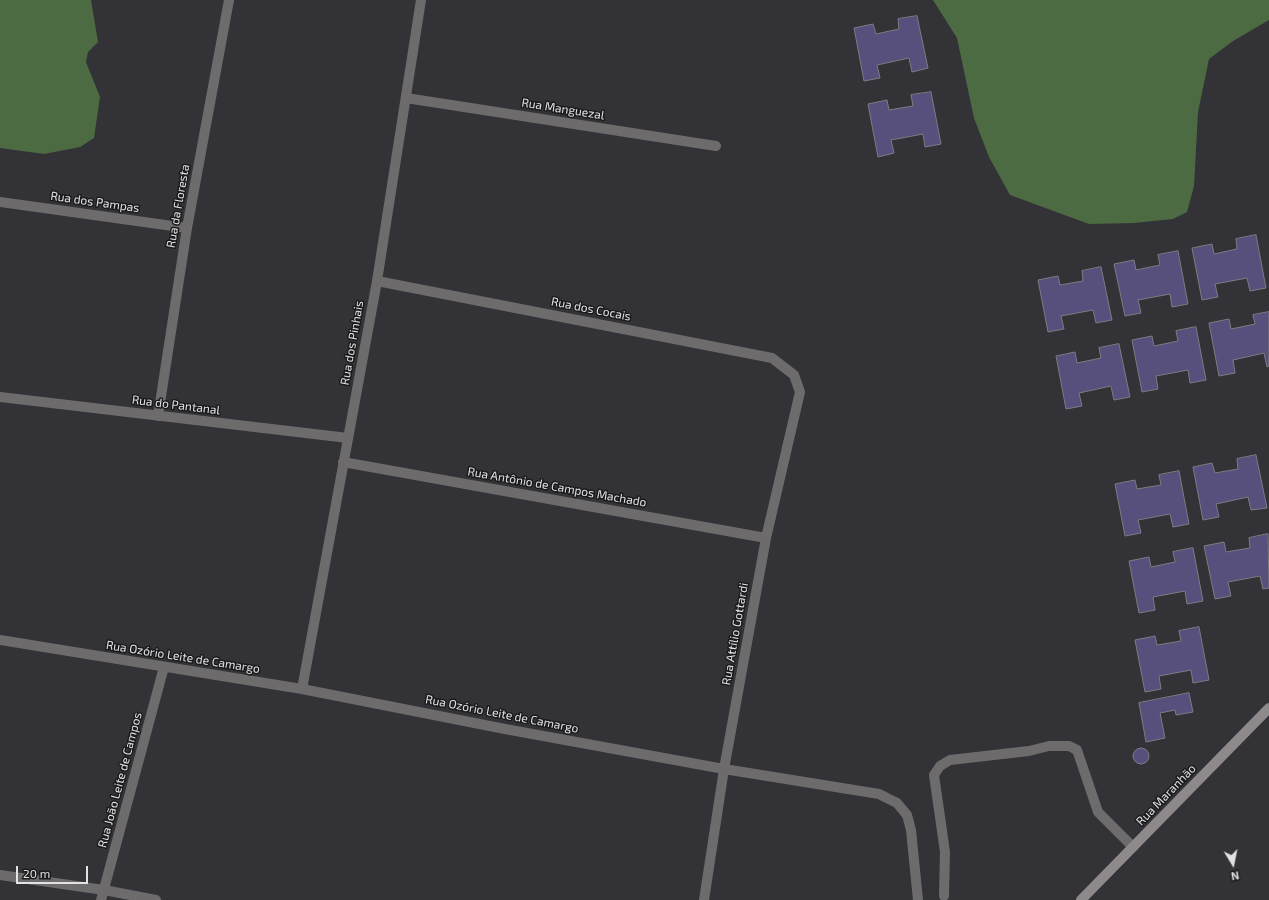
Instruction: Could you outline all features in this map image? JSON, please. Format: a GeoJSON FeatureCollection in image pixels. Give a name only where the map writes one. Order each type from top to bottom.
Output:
{"type":"FeatureCollection","features":[{"type":"Feature","properties":{"kind":"street","name":"Rua da Floresta"},"geometry":{"type":"LineString","coordinates":[[158,416],[187,228],[229,0]]}},
{"type":"Feature","properties":{"kind":"street","name":"Rua dos Pinhais"},"geometry":{"type":"LineString","coordinates":[[302,689],[377,281],[421,0]]}},
{"type":"Feature","properties":{"kind":"street","name":"Rua Manguezal"},"geometry":{"type":"LineString","coordinates":[[406,98],[716,146]]}},
{"type":"Feature","properties":{"kind":"street","name":"Rua dos Pampas"},"geometry":{"type":"LineString","coordinates":[[0,202],[187,228]]}},
{"type":"Feature","properties":{"kind":"street","name":"Rua dos Cocais"},"geometry":{"type":"LineString","coordinates":[[377,281],[772,358],[794,375]]}},
{"type":"Feature","properties":{"kind":"street","name":"Rua Attílio Gottardi"},"geometry":{"type":"LineString","coordinates":[[704,900],[724,769],[766,538],[800,392],[794,375]]}},
{"type":"Feature","properties":{"kind":"street","name":"Rua do Pantanal"},"geometry":{"type":"LineString","coordinates":[[0,398],[348,438]]}},
{"type":"Feature","properties":{"kind":"street","name":"Rua Antônio de Campos Machado"},"geometry":{"type":"LineString","coordinates":[[343,462],[766,538]]}},
{"type":"Feature","properties":{"kind":"street","name":"Rua Ozório Leite de Camargo"},"geometry":{"type":"LineString","coordinates":[[0,640],[302,689],[505,729],[724,769],[879,794],[897,803],[907,816],[911,830],[918,900]]}},
{"type":"Feature","properties":{"kind":"street","name":"Rua João Leite de Campos"},"geometry":{"type":"LineString","coordinates":[[103,895],[164,667]]}},
{"type":"Feature","properties":{"kind":"street","name":"Rua Maranhão"},"geometry":{"type":"LineString","coordinates":[[1081,900],[1269,708]]}},
{"type":"Feature","properties":{"kind":"street"},"geometry":{"type":"LineString","coordinates":[[944,896],[946,852],[934,775],[940,766],[950,760],[1029,751],[1049,746],[1069,746],[1078,750],[1098,812],[1134,847]]}},
{"type":"Feature","properties":{"kind":"street"},"geometry":{"type":"LineString","coordinates":[[0,875],[103,895],[156,900]]}},
{"type":"Feature","properties":{"kind":"green space"},"geometry":{"type":"Polygon","coordinates":[[[0,0],[91,0],[98,42],[88,52],[86,62],[100,97],[94,138],[80,147],[44,154],[0,148],[0,0]]]}},
{"type":"Feature","properties":{"kind":"green space"},"geometry":{"type":"Polygon","coordinates":[[[933,0],[1269,0],[1269,20],[1233,41],[1209,59],[1198,112],[1194,186],[1187,212],[1173,219],[1134,223],[1089,224],[1010,195],[989,157],[974,118],[957,38],[933,0]]]}},
{"type":"Feature","properties":{"kind":"building"},"geometry":{"type":"Polygon","coordinates":[[[917,16],[928,68],[912,72],[909,58],[877,65],[880,78],[864,81],[854,28],[873,24],[876,34],[899,29],[898,19],[917,16]]]}},
{"type":"Feature","properties":{"kind":"building"},"geometry":{"type":"Polygon","coordinates":[[[931,92],[941,144],[925,147],[923,134],[891,140],[894,153],[878,157],[868,104],[887,100],[889,110],[913,106],[911,95],[931,92]]]}},
{"type":"Feature","properties":{"kind":"building"},"geometry":{"type":"Polygon","coordinates":[[[1256,235],[1266,288],[1250,291],[1247,278],[1215,284],[1218,297],[1202,300],[1192,248],[1212,244],[1214,254],[1237,249],[1236,239],[1256,235]]]}},
{"type":"Feature","properties":{"kind":"building"},"geometry":{"type":"Polygon","coordinates":[[[1178,251],[1188,304],[1172,307],[1170,294],[1138,300],[1141,313],[1125,316],[1114,264],[1134,260],[1136,270],[1160,265],[1158,255],[1178,251]]]}},
{"type":"Feature","properties":{"kind":"building"},"geometry":{"type":"Polygon","coordinates":[[[1101,267],[1112,320],[1096,323],[1093,310],[1061,316],[1064,329],[1048,332],[1038,280],[1058,276],[1060,285],[1083,281],[1082,271],[1101,267]]]}},
{"type":"Feature","properties":{"kind":"building"},"geometry":{"type":"Polygon","coordinates":[[[1269,312],[1269,366],[1267,367],[1264,353],[1233,360],[1235,373],[1219,376],[1209,323],[1229,319],[1231,329],[1255,324],[1253,315],[1269,312]]]}},
{"type":"Feature","properties":{"kind":"building"},"geometry":{"type":"Polygon","coordinates":[[[1196,327],[1206,380],[1190,383],[1188,370],[1156,376],[1158,389],[1142,392],[1132,340],[1152,336],[1154,346],[1178,341],[1176,331],[1196,327]]]}},
{"type":"Feature","properties":{"kind":"building"},"geometry":{"type":"Polygon","coordinates":[[[1119,344],[1130,397],[1114,400],[1111,386],[1079,393],[1082,406],[1066,409],[1056,356],[1075,352],[1077,363],[1101,358],[1099,348],[1119,344]]]}},
{"type":"Feature","properties":{"kind":"building"},"geometry":{"type":"Polygon","coordinates":[[[1256,455],[1267,508],[1251,510],[1248,497],[1216,504],[1219,517],[1203,520],[1193,467],[1212,463],[1215,473],[1238,469],[1237,459],[1256,455]]]}},
{"type":"Feature","properties":{"kind":"building"},"geometry":{"type":"Polygon","coordinates":[[[1179,471],[1189,524],[1173,527],[1170,514],[1138,520],[1141,533],[1125,536],[1115,484],[1135,480],[1137,489],[1161,485],[1159,475],[1179,471]]]}},
{"type":"Feature","properties":{"kind":"building"},"geometry":{"type":"Polygon","coordinates":[[[1268,534],[1269,588],[1263,589],[1260,576],[1228,582],[1231,596],[1215,599],[1204,546],[1224,542],[1226,552],[1250,548],[1249,538],[1268,534]]]}},
{"type":"Feature","properties":{"kind":"building"},"geometry":{"type":"Polygon","coordinates":[[[1193,548],[1203,601],[1187,604],[1185,591],[1153,597],[1155,610],[1139,613],[1129,561],[1149,557],[1151,567],[1175,562],[1173,552],[1193,548]]]}},
{"type":"Feature","properties":{"kind":"building"},"geometry":{"type":"Polygon","coordinates":[[[1199,627],[1209,680],[1193,683],[1191,670],[1159,676],[1161,689],[1145,692],[1135,640],[1155,636],[1157,645],[1181,641],[1179,631],[1199,627]]]}},
{"type":"Feature","properties":{"kind":"building"},"geometry":{"type":"Polygon","coordinates":[[[1189,693],[1193,712],[1176,715],[1175,710],[1160,713],[1165,738],[1146,742],[1139,703],[1189,693]]]}},
{"type":"Feature","properties":{"kind":"building"},"geometry":{"type":"Polygon","coordinates":[[[1141,748],[1148,753],[1149,756],[1144,763],[1141,764],[1134,759],[1133,756],[1138,749],[1141,748]]]}}]}
